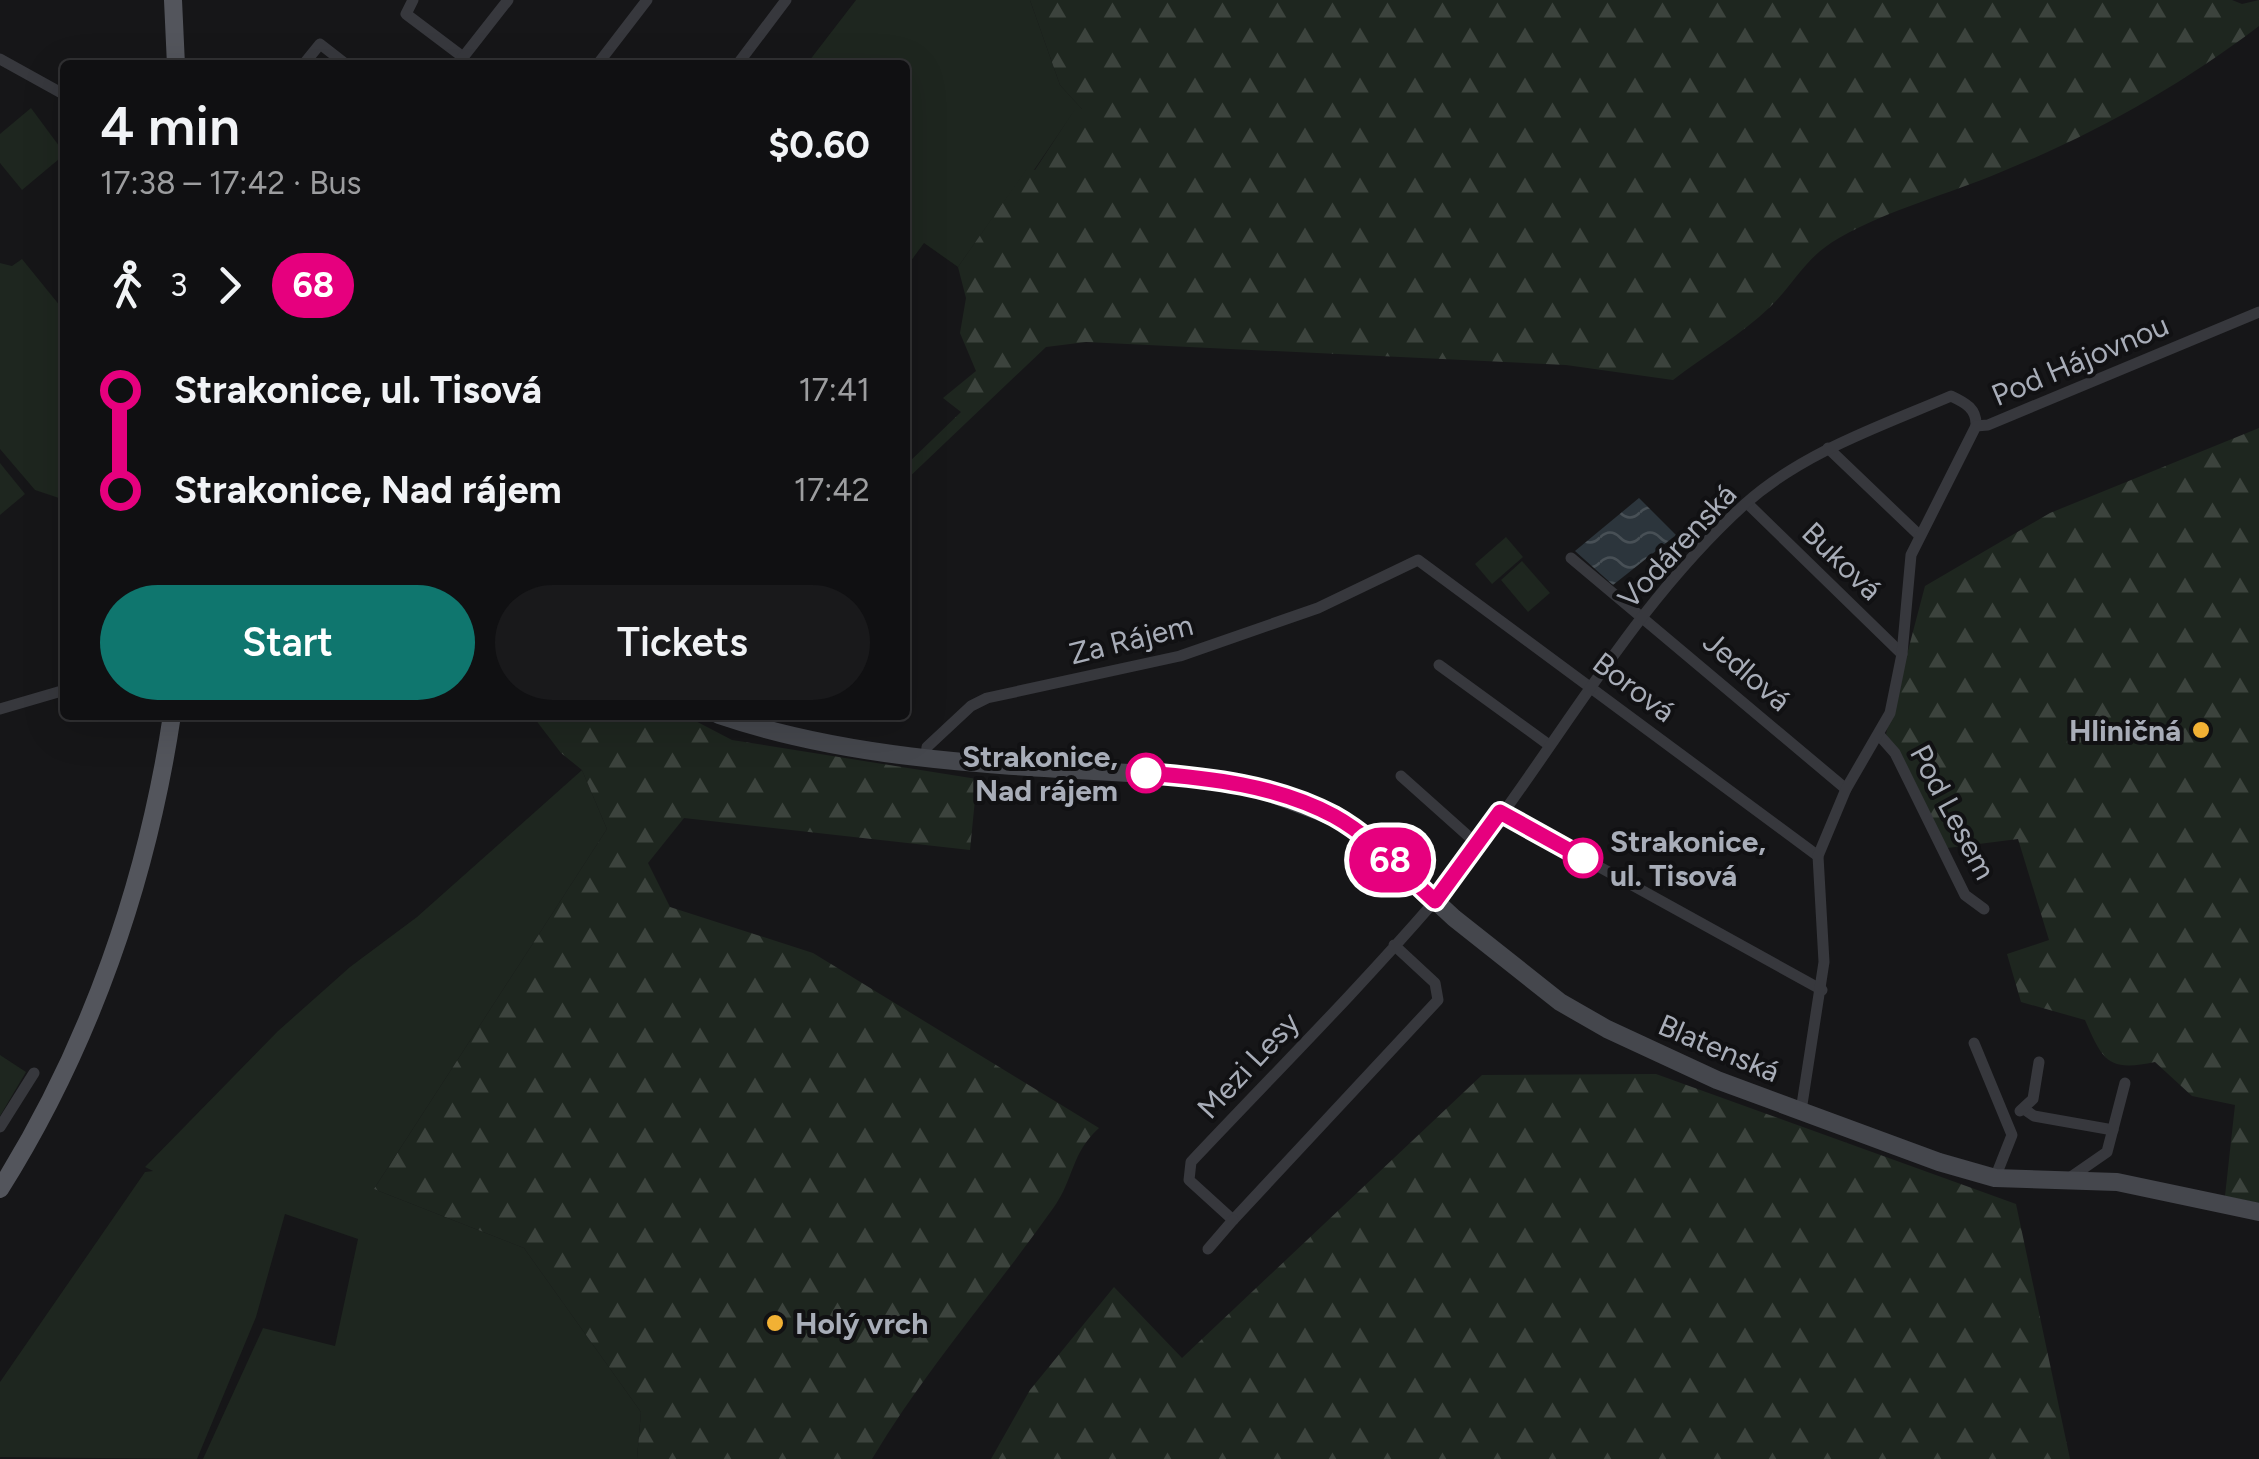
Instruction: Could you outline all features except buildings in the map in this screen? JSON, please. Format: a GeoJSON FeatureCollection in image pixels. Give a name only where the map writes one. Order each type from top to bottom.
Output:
{"type":"FeatureCollection","features":[{"type":"Feature","properties":{"kind":"main road"},"geometry":{"type":"LineString","coordinates":[[172,0],[176,60]]}},
{"type":"Feature","properties":{"kind":"main road"},"geometry":{"type":"LineString","coordinates":[[0,1189],[68,1064],[117,942],[154,816],[171,720]]}},
{"type":"Feature","properties":{"kind":"street"},"geometry":{"type":"LineString","coordinates":[[413,0],[406,14],[459,60]]}},
{"type":"Feature","properties":{"kind":"street"},"geometry":{"type":"LineString","coordinates":[[461,60],[508,0]]}},
{"type":"Feature","properties":{"kind":"street"},"geometry":{"type":"LineString","coordinates":[[601,60],[647,0]]}},
{"type":"Feature","properties":{"kind":"street"},"geometry":{"type":"LineString","coordinates":[[741,60],[786,0]]}},
{"type":"Feature","properties":{"kind":"street"},"geometry":{"type":"LineString","coordinates":[[307,60],[320,44],[341,60]]}},
{"type":"Feature","properties":{"kind":"street"},"geometry":{"type":"LineString","coordinates":[[0,59],[60,92]]}},
{"type":"Feature","properties":{"kind":"street","name":"Pod Hájovnou"},"geometry":{"type":"LineString","coordinates":[[1801,1111],[1822,990],[1818,856],[1846,789],[1890,713],[1902,654],[1912,555],[1976,426],[2259,312]]}},
{"type":"Feature","properties":{"kind":"street","name":"Vodárenská"},"geometry":{"type":"LineString","coordinates":[[1435,901],[1644,616],[1747,502],[1828,448],[1952,396],[1967,404],[1976,416],[1976,426]]}},
{"type":"Feature","properties":{"kind":"street"},"geometry":{"type":"LineString","coordinates":[[1828,448],[1919,535]]}},
{"type":"Feature","properties":{"kind":"street","name":"Buková"},"geometry":{"type":"LineString","coordinates":[[1747,502],[1902,654]]}},
{"type":"Feature","properties":{"kind":"street","name":"Jedlová"},"geometry":{"type":"LineString","coordinates":[[1572,558],[1846,789]]}},
{"type":"Feature","properties":{"kind":"street","name":"Borová"},"geometry":{"type":"LineString","coordinates":[[1418,560],[1818,856]]}},
{"type":"Feature","properties":{"kind":"street","name":"Za Rájem"},"geometry":{"type":"LineString","coordinates":[[926,756],[928,747],[971,706],[987,698],[1180,656],[1318,608],[1418,560]]}},
{"type":"Feature","properties":{"kind":"street"},"geometry":{"type":"LineString","coordinates":[[1439,664],[1549,745]]}},
{"type":"Feature","properties":{"kind":"street"},"geometry":{"type":"LineString","coordinates":[[0,709],[60,691]]}},
{"type":"Feature","properties":{"kind":"street","name":"Blatenská"},"geometry":{"type":"LineString","coordinates":[[736,720],[808,741],[926,756],[1210,778],[1300,802],[1334,816],[1372,843],[1435,901],[1560,1002],[1608,1030],[1717,1080],[1995,1178],[2118,1182],[2259,1212]]}},
{"type":"Feature","properties":{"kind":"street","name":"Pod Lesem"},"geometry":{"type":"LineString","coordinates":[[1880,736],[1895,753],[1965,895],[1984,909]]}},
{"type":"Feature","properties":{"kind":"street"},"geometry":{"type":"LineString","coordinates":[[1400,776],[1476,843]]}},
{"type":"Feature","properties":{"kind":"street"},"geometry":{"type":"LineString","coordinates":[[1500,812],[1822,990]]}},
{"type":"Feature","properties":{"kind":"street","name":"Mezi Lesy"},"geometry":{"type":"LineString","coordinates":[[1233,1220],[1189,1180],[1191,1162],[1435,901]]}},
{"type":"Feature","properties":{"kind":"street"},"geometry":{"type":"LineString","coordinates":[[1208,1248],[1438,1000],[1434,984],[1394,944]]}},
{"type":"Feature","properties":{"kind":"street"},"geometry":{"type":"LineString","coordinates":[[1974,1044],[2008,1117],[2012,1144],[1995,1178]]}},
{"type":"Feature","properties":{"kind":"street"},"geometry":{"type":"LineString","coordinates":[[2008,1117],[2024,1110],[2033,1099],[2039,1062]]}},
{"type":"Feature","properties":{"kind":"street"},"geometry":{"type":"LineString","coordinates":[[0,1127],[34,1073]]}},
{"type":"Feature","properties":{"kind":"street"},"geometry":{"type":"LineString","coordinates":[[2064,1181],[2107,1152],[2125,1084]]}},
{"type":"Feature","properties":{"kind":"street"},"geometry":{"type":"LineString","coordinates":[[2024,1110],[2034,1116],[2113,1130]]}},
{"type":"Feature","properties":{"kind":"green space"},"geometry":{"type":"Polygon","coordinates":[[[856,0],[1030,0],[1060,85],[1083,110],[1075,110],[1034,170],[1028,168],[958,267],[924,243],[910,262],[910,60],[810,60],[856,0]]]}},
{"type":"Feature","properties":{"kind":"green space"},"geometry":{"type":"Polygon","coordinates":[[[1030,0],[2232,0],[2242,4],[2259,0],[2259,26],[2167,89],[2035,158],[1879,218],[1827,245],[1759,317],[1673,380],[1566,365],[1086,342],[1046,347],[910,476],[910,461],[961,412],[943,398],[976,371],[960,333],[966,298],[958,267],[1028,167],[1035,170],[1075,109],[1082,109],[1060,85],[1030,0]]]}},
{"type":"Feature","properties":{"kind":"green space"},"geometry":{"type":"Polygon","coordinates":[[[31,108],[60,147],[60,158],[22,190],[0,163],[0,134],[31,108]]]}},
{"type":"Feature","properties":{"kind":"green space"},"geometry":{"type":"Polygon","coordinates":[[[22,259],[60,306],[60,498],[35,490],[0,449],[0,263],[12,266],[22,259]]]}},
{"type":"Feature","properties":{"kind":"green space"},"geometry":{"type":"Polygon","coordinates":[[[2259,428],[2259,1203],[2225,1196],[2235,1105],[2192,1096],[2155,1062],[2117,1064],[2103,1054],[2085,1020],[2021,1002],[2007,954],[2049,940],[2018,839],[1939,849],[1886,734],[1925,586],[2050,513],[2259,428]]]}},
{"type":"Feature","properties":{"kind":"green space"},"geometry":{"type":"Polygon","coordinates":[[[0,463],[25,494],[0,515],[0,463]]]}},
{"type":"Feature","properties":{"kind":"green space"},"geometry":{"type":"Polygon","coordinates":[[[1506,537],[1523,557],[1492,584],[1475,564],[1506,537]]]}},
{"type":"Feature","properties":{"kind":"green space"},"geometry":{"type":"Polygon","coordinates":[[[1522,561],[1550,593],[1528,612],[1501,580],[1522,561]]]}},
{"type":"Feature","properties":{"kind":"green space"},"geometry":{"type":"Polygon","coordinates":[[[536,720],[694,720],[732,740],[977,779],[970,850],[684,818],[648,863],[670,907],[813,953],[1099,1128],[1083,1147],[1054,1207],[937,1363],[872,1459],[637,1459],[641,1412],[524,1248],[374,1189],[607,829],[582,770],[561,753],[536,720]]]}},
{"type":"Feature","properties":{"kind":"green space"},"geometry":{"type":"Polygon","coordinates":[[[582,770],[607,829],[374,1189],[524,1248],[641,1412],[637,1459],[203,1459],[263,1328],[335,1346],[358,1239],[285,1214],[256,1317],[197,1459],[0,1457],[0,1382],[145,1172],[153,1171],[145,1167],[278,1031],[350,967],[417,917],[582,770]]]}},
{"type":"Feature","properties":{"kind":"green space"},"geometry":{"type":"Polygon","coordinates":[[[0,1055],[26,1072],[0,1116],[0,1055]]]}},
{"type":"Feature","properties":{"kind":"green space"},"geometry":{"type":"Polygon","coordinates":[[[1656,1074],[2016,1204],[2070,1459],[991,1459],[1030,1390],[1114,1287],[1182,1358],[1482,1075],[1656,1074]]]}},
{"type":"Feature","properties":{"kind":"water"},"geometry":{"type":"Polygon","coordinates":[[[1639,498],[1676,535],[1613,585],[1575,551],[1639,498]]]}},
{"type":"Feature","properties":{"kind":"bus line","name":"68"},"geometry":{"type":"LineString","coordinates":[[1146,773],[1210,778],[1256,788],[1334,816],[1372,843],[1435,901],[1500,812],[1583,858]]}},
{"type":"Feature","properties":{"kind":"place","name":"Hliničná"},"geometry":{"type":"Point","coordinates":[2201,730]}},
{"type":"Feature","properties":{"kind":"place","name":"Strakonice, Nad rájem"},"geometry":{"type":"Point","coordinates":[1146,773]}},
{"type":"Feature","properties":{"kind":"place","name":"Strakonice, ul. Tisová"},"geometry":{"type":"Point","coordinates":[1583,858]}},
{"type":"Feature","properties":{"kind":"place","name":"Holý vrch"},"geometry":{"type":"Point","coordinates":[775,1323]}}]}
